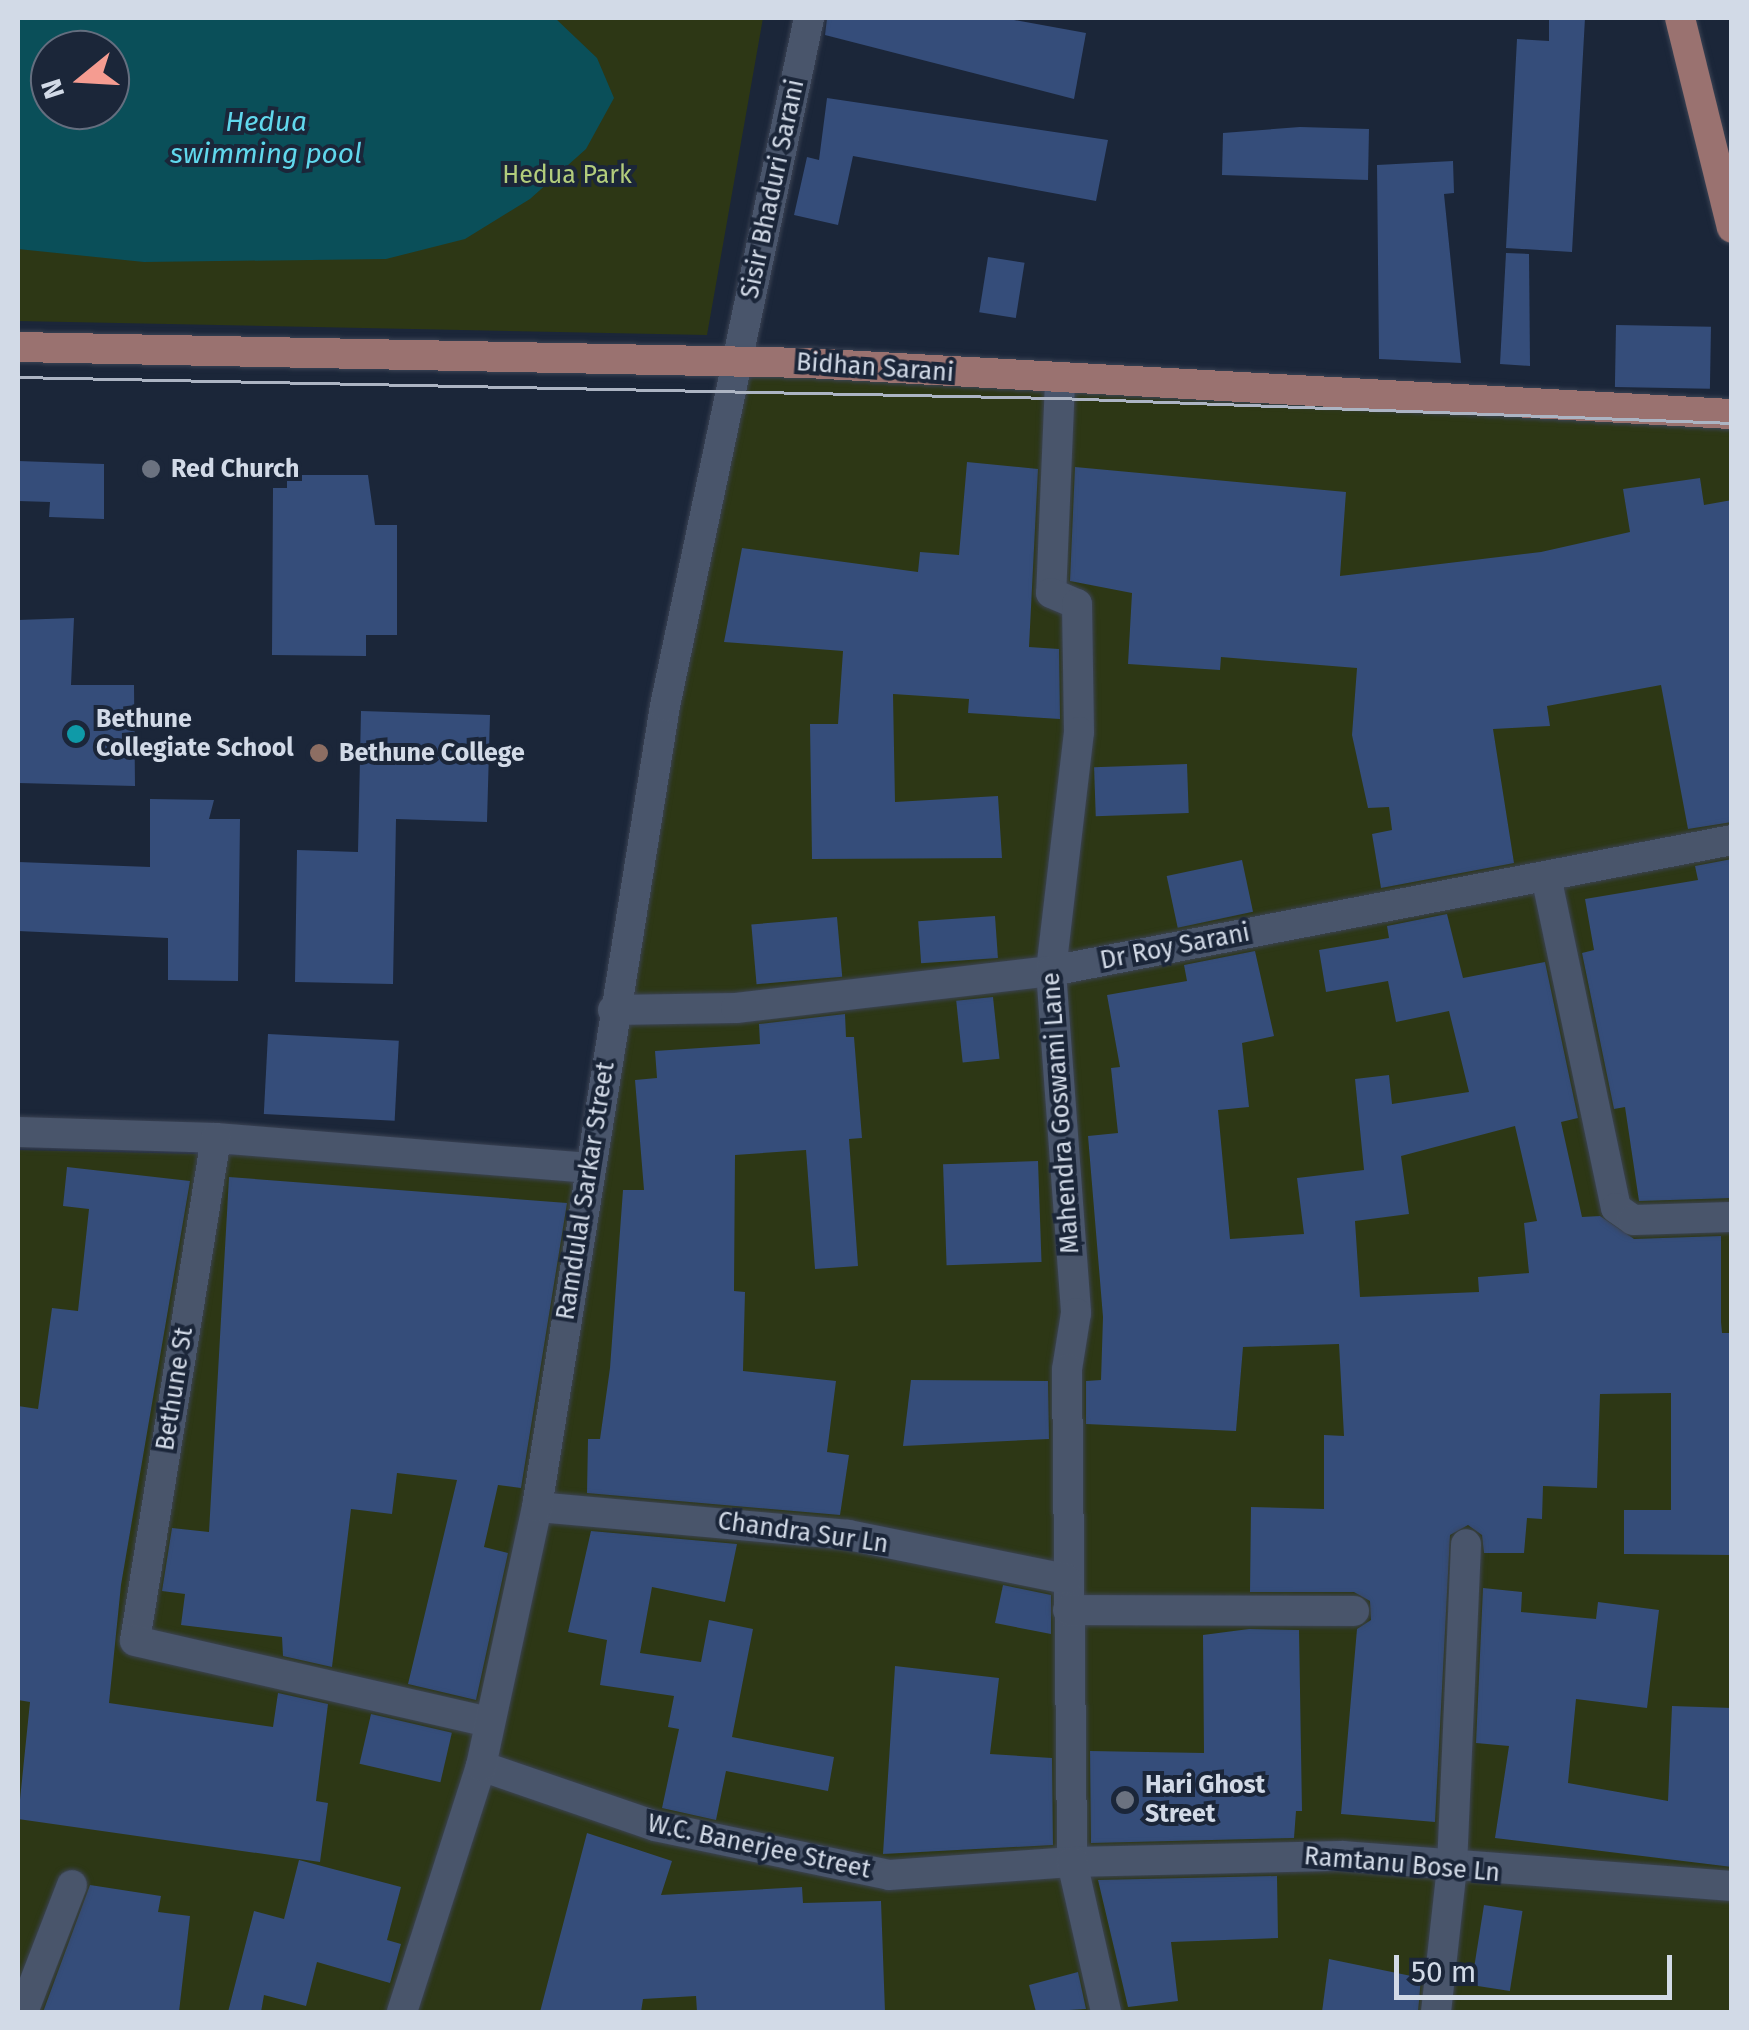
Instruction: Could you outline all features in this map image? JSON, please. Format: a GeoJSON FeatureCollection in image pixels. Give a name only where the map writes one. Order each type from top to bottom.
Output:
{"type":"FeatureCollection","features":[{"type":"Feature","properties":{"kind":"main road"},"geometry":{"type":"LineString","coordinates":[[1680,18],[1732,228]]}},
{"type":"Feature","properties":{"kind":"main road","name":"Bidhan Sarani"},"geometry":{"type":"LineString","coordinates":[[18,347],[737,361],[1060,382],[1732,414]]}},
{"type":"Feature","properties":{"kind":"street","name":"Sisir Bhaduri Sarani"},"geometry":{"type":"LineString","coordinates":[[737,361],[810,18]]}},
{"type":"Feature","properties":{"kind":"street","name":"Ramdulal Sarkar Street"},"geometry":{"type":"LineString","coordinates":[[402,2012],[482,1766],[488,1722],[536,1507],[613,1010],[737,361]]}},
{"type":"Feature","properties":{"kind":"street","name":"Mahendra Goswami Lane"},"geometry":{"type":"LineString","coordinates":[[1060,382],[1050,592],[1077,604],[1079,732],[1051,971],[1076,1313],[1066,1369],[1072,1862]]}},
{"type":"Feature","properties":{"kind":"street","name":"Dr Roy Sarani"},"geometry":{"type":"LineString","coordinates":[[613,1010],[736,1008],[1051,971],[1732,840]]}},
{"type":"Feature","properties":{"kind":"street"},"geometry":{"type":"LineString","coordinates":[[1546,876],[1616,1208],[1633,1220],[1732,1217]]}},
{"type":"Feature","properties":{"kind":"street"},"geometry":{"type":"LineString","coordinates":[[18,1132],[216,1138],[590,1168]]}},
{"type":"Feature","properties":{"kind":"street","name":"Bethune St"},"geometry":{"type":"LineString","coordinates":[[216,1138],[135,1641],[488,1722]]}},
{"type":"Feature","properties":{"kind":"street","name":"Chandra Sur Ln"},"geometry":{"type":"LineString","coordinates":[[536,1507],[848,1535],[1067,1594],[1354,1611]]}},
{"type":"Feature","properties":{"kind":"street"},"geometry":{"type":"LineString","coordinates":[[1436,2012],[1452,1866],[1466,1544]]}},
{"type":"Feature","properties":{"kind":"street","name":"W.C. Banerjee Street"},"geometry":{"type":"LineString","coordinates":[[482,1766],[654,1826],[889,1875],[1072,1862]]}},
{"type":"Feature","properties":{"kind":"street","name":"Ramtanu Bose Ln"},"geometry":{"type":"LineString","coordinates":[[1072,1862],[1210,1855],[1452,1866],[1732,1886]]}},
{"type":"Feature","properties":{"kind":"street"},"geometry":{"type":"LineString","coordinates":[[1072,1862],[1106,2012]]}},
{"type":"Feature","properties":{"kind":"street"},"geometry":{"type":"LineString","coordinates":[[22,2012],[72,1885]]}},
{"type":"Feature","properties":{"kind":"green space","name":"Hedua Park"},"geometry":{"type":"Polygon","coordinates":[[[18,18],[763,18],[707,335],[18,321],[18,18]]]}},
{"type":"Feature","properties":{"kind":"green space"},"geometry":{"type":"Polygon","coordinates":[[[740,362],[1731,403],[1731,2012],[18,2012],[18,1150],[598,1163],[740,362]]]}},
{"type":"Feature","properties":{"kind":"water","name":"Hedua swimming pool"},"geometry":{"type":"Polygon","coordinates":[[[18,18],[555,18],[597,58],[614,98],[586,149],[530,199],[465,239],[386,259],[144,262],[18,249],[18,18]]]}},
{"type":"Feature","properties":{"kind":"building"},"geometry":{"type":"Polygon","coordinates":[[[827,18],[1003,18],[1086,33],[1074,99],[825,35],[827,18]]]}},
{"type":"Feature","properties":{"kind":"building"},"geometry":{"type":"Polygon","coordinates":[[[1549,18],[1585,18],[1572,252],[1506,248],[1517,39],[1549,41],[1549,18]]]}},
{"type":"Feature","properties":{"kind":"building"},"geometry":{"type":"Polygon","coordinates":[[[827,98],[1108,140],[1096,201],[853,156],[838,225],[794,215],[807,157],[819,160],[827,98]]]}},
{"type":"Feature","properties":{"kind":"building"},"geometry":{"type":"Polygon","coordinates":[[[1300,127],[1369,129],[1368,180],[1222,175],[1223,133],[1300,127]]]}},
{"type":"Feature","properties":{"kind":"building"},"geometry":{"type":"Polygon","coordinates":[[[1453,161],[1454,193],[1444,194],[1461,363],[1379,359],[1377,165],[1453,161]]]}},
{"type":"Feature","properties":{"kind":"building"},"geometry":{"type":"Polygon","coordinates":[[[1506,253],[1529,254],[1530,366],[1500,364],[1506,253]]]}},
{"type":"Feature","properties":{"kind":"building"},"geometry":{"type":"Polygon","coordinates":[[[988,257],[1025,263],[1016,318],[979,312],[988,257]]]}},
{"type":"Feature","properties":{"kind":"building"},"geometry":{"type":"Polygon","coordinates":[[[1616,325],[1711,327],[1710,389],[1615,387],[1616,325]]]}},
{"type":"Feature","properties":{"kind":"building"},"geometry":{"type":"Polygon","coordinates":[[[18,461],[104,464],[104,519],[49,517],[50,502],[18,501],[18,461]]]}},
{"type":"Feature","properties":{"kind":"building"},"geometry":{"type":"Polygon","coordinates":[[[967,462],[1038,469],[1029,647],[1059,649],[1060,719],[968,713],[969,699],[893,694],[895,802],[998,796],[1002,858],[812,859],[810,724],[838,724],[843,651],[724,642],[742,548],[918,572],[920,552],[959,555],[967,462]]]}},
{"type":"Feature","properties":{"kind":"building"},"geometry":{"type":"Polygon","coordinates":[[[1075,467],[1346,492],[1340,576],[1541,552],[1630,532],[1623,489],[1700,478],[1704,505],[1732,500],[1732,822],[1688,829],[1661,685],[1547,706],[1550,726],[1493,729],[1514,863],[1381,888],[1372,834],[1392,830],[1389,807],[1368,808],[1352,735],[1357,668],[1221,657],[1220,670],[1128,664],[1132,593],[1070,581],[1075,467]]]}},
{"type":"Feature","properties":{"kind":"building"},"geometry":{"type":"Polygon","coordinates":[[[287,475],[368,475],[375,525],[397,525],[397,635],[366,635],[366,656],[272,655],[273,488],[287,488],[287,475]]]}},
{"type":"Feature","properties":{"kind":"building","name":"Bethune Collegiate School"},"geometry":{"type":"Polygon","coordinates":[[[74,618],[71,685],[134,685],[135,786],[18,783],[18,620],[74,618]]]}},
{"type":"Feature","properties":{"kind":"building"},"geometry":{"type":"Polygon","coordinates":[[[361,711],[490,715],[487,822],[396,819],[393,984],[295,982],[297,850],[358,852],[361,711]]]}},
{"type":"Feature","properties":{"kind":"building"},"geometry":{"type":"Polygon","coordinates":[[[1187,764],[1189,813],[1096,816],[1094,767],[1187,764]]]}},
{"type":"Feature","properties":{"kind":"building"},"geometry":{"type":"Polygon","coordinates":[[[150,799],[214,800],[209,819],[240,819],[238,981],[168,980],[168,938],[18,931],[18,862],[150,867],[150,799]]]}},
{"type":"Feature","properties":{"kind":"building"},"geometry":{"type":"Polygon","coordinates":[[[1732,859],[1732,1198],[1639,1201],[1625,1107],[1614,1109],[1582,953],[1594,950],[1585,899],[1698,880],[1695,866],[1732,859]]]}},
{"type":"Feature","properties":{"kind":"building"},"geometry":{"type":"Polygon","coordinates":[[[1242,860],[1253,912],[1178,928],[1167,876],[1242,860]]]}},
{"type":"Feature","properties":{"kind":"building"},"geometry":{"type":"Polygon","coordinates":[[[1447,914],[1463,978],[1545,962],[1578,1118],[1561,1122],[1582,1217],[1600,1216],[1634,1239],[1721,1236],[1722,1333],[1732,1333],[1732,1555],[1624,1554],[1624,1510],[1671,1510],[1671,1393],[1600,1394],[1597,1488],[1543,1486],[1542,1519],[1527,1518],[1524,1553],[1484,1553],[1482,1535],[1468,1525],[1450,1535],[1435,1822],[1341,1814],[1357,1629],[1371,1620],[1370,1601],[1354,1592],[1250,1592],[1251,1507],[1324,1509],[1324,1435],[1344,1436],[1339,1344],[1243,1347],[1236,1431],[1086,1424],[1086,1381],[1101,1380],[1103,1317],[1088,1136],[1118,1133],[1111,1068],[1120,1067],[1107,995],[1187,981],[1184,965],[1255,951],[1274,1036],[1242,1043],[1249,1107],[1218,1110],[1230,1239],[1304,1234],[1297,1178],[1364,1170],[1355,1079],[1389,1075],[1392,1104],[1469,1092],[1449,1011],[1396,1022],[1388,981],[1326,992],[1319,950],[1389,938],[1387,926],[1447,914]],[[1515,1126],[1401,1156],[1409,1214],[1355,1221],[1360,1297],[1479,1292],[1478,1277],[1529,1273],[1524,1223],[1537,1221],[1515,1126]]]}},
{"type":"Feature","properties":{"kind":"building"},"geometry":{"type":"Polygon","coordinates":[[[995,916],[998,958],[921,963],[918,921],[995,916]]]}},
{"type":"Feature","properties":{"kind":"building"},"geometry":{"type":"Polygon","coordinates":[[[837,917],[842,977],[757,984],[751,924],[837,917]]]}},
{"type":"Feature","properties":{"kind":"building"},"geometry":{"type":"Polygon","coordinates":[[[993,997],[999,1059],[963,1063],[956,1001],[993,997]]]}},
{"type":"Feature","properties":{"kind":"building"},"geometry":{"type":"Polygon","coordinates":[[[845,1014],[846,1037],[854,1037],[862,1138],[849,1139],[858,1266],[815,1269],[806,1150],[735,1155],[734,1291],[745,1292],[743,1371],[836,1381],[827,1452],[849,1455],[840,1515],[587,1493],[588,1439],[600,1439],[610,1368],[623,1190],[644,1190],[635,1080],[657,1078],[655,1051],[760,1044],[759,1024],[845,1014]]]}},
{"type":"Feature","properties":{"kind":"building"},"geometry":{"type":"Polygon","coordinates":[[[268,1034],[399,1041],[395,1121],[264,1114],[268,1034]]]}},
{"type":"Feature","properties":{"kind":"building"},"geometry":{"type":"Polygon","coordinates":[[[1038,1161],[1042,1262],[947,1265],[943,1164],[1038,1161]]]}},
{"type":"Feature","properties":{"kind":"building"},"geometry":{"type":"Polygon","coordinates":[[[67,1167],[190,1181],[121,1585],[109,1703],[273,1727],[278,1693],[328,1704],[316,1801],[328,1803],[320,1862],[18,1819],[30,1702],[18,1700],[18,1406],[38,1409],[52,1308],[78,1311],[89,1209],[63,1206],[67,1167]]]}},
{"type":"Feature","properties":{"kind":"building"},"geometry":{"type":"Polygon","coordinates":[[[229,1177],[567,1203],[521,1488],[498,1485],[484,1547],[508,1553],[476,1700],[408,1684],[457,1480],[397,1473],[392,1514],[351,1509],[332,1667],[283,1656],[282,1637],[181,1625],[185,1594],[162,1591],[172,1528],[209,1532],[229,1177]]]}},
{"type":"Feature","properties":{"kind":"building"},"geometry":{"type":"Polygon","coordinates":[[[911,1380],[1048,1381],[1049,1439],[903,1446],[911,1380]]]}},
{"type":"Feature","properties":{"kind":"building"},"geometry":{"type":"Polygon","coordinates":[[[591,1531],[737,1544],[725,1602],[652,1587],[640,1653],[701,1662],[709,1620],[753,1629],[732,1737],[834,1757],[828,1791],[726,1771],[716,1820],[662,1808],[679,1729],[668,1727],[674,1696],[600,1685],[607,1640],[568,1632],[591,1531]]]}},
{"type":"Feature","properties":{"kind":"building"},"geometry":{"type":"Polygon","coordinates":[[[1003,1585],[1051,1595],[1051,1634],[995,1623],[1003,1585]]]}},
{"type":"Feature","properties":{"kind":"building"},"geometry":{"type":"Polygon","coordinates":[[[1483,1588],[1522,1592],[1521,1612],[1596,1619],[1598,1602],[1659,1610],[1647,1708],[1576,1699],[1568,1783],[1668,1801],[1672,1706],[1732,1708],[1732,1867],[1495,1838],[1509,1746],[1476,1743],[1483,1588]]]}},
{"type":"Feature","properties":{"kind":"building"},"geometry":{"type":"Polygon","coordinates":[[[1249,1629],[1299,1630],[1302,1811],[1296,1811],[1294,1838],[1091,1843],[1090,1751],[1204,1753],[1203,1635],[1249,1629]]]}},
{"type":"Feature","properties":{"kind":"building"},"geometry":{"type":"Polygon","coordinates":[[[895,1666],[999,1678],[990,1754],[1052,1758],[1053,1845],[883,1854],[895,1666]]]}},
{"type":"Feature","properties":{"kind":"building"},"geometry":{"type":"Polygon","coordinates":[[[371,1714],[452,1733],[440,1782],[360,1764],[371,1714]]]}},
{"type":"Feature","properties":{"kind":"building"},"geometry":{"type":"Polygon","coordinates":[[[587,1833],[672,1861],[661,1895],[802,1887],[803,1903],[881,1901],[885,2012],[697,2012],[696,1996],[643,1999],[641,2012],[540,2012],[587,1833]]]}},
{"type":"Feature","properties":{"kind":"building"},"geometry":{"type":"Polygon","coordinates":[[[299,1860],[401,1887],[387,1940],[401,1944],[390,1983],[317,1962],[306,2006],[264,1995],[261,2012],[228,2012],[254,1911],[284,1919],[299,1860]]]}},
{"type":"Feature","properties":{"kind":"building"},"geometry":{"type":"Polygon","coordinates":[[[1277,1876],[1278,1938],[1171,1942],[1178,2001],[1128,2007],[1098,1880],[1277,1876]]]}},
{"type":"Feature","properties":{"kind":"building"},"geometry":{"type":"Polygon","coordinates":[[[90,1885],[161,1896],[158,1912],[190,1916],[179,2012],[43,2012],[90,1885]]]}},
{"type":"Feature","properties":{"kind":"building"},"geometry":{"type":"Polygon","coordinates":[[[1484,1905],[1523,1911],[1510,1991],[1471,1985],[1484,1905]]]}},
{"type":"Feature","properties":{"kind":"building"},"geometry":{"type":"Polygon","coordinates":[[[1329,1959],[1421,1978],[1418,2012],[1322,2012],[1329,1959]]]}},
{"type":"Feature","properties":{"kind":"building"},"geometry":{"type":"Polygon","coordinates":[[[1078,1972],[1086,2009],[1036,2012],[1029,1985],[1078,1972]]]}},
{"type":"Feature","properties":{"kind":"tram line"},"geometry":{"type":"LineString","coordinates":[[18,377],[1058,398],[1732,423]]}},
{"type":"Feature","properties":{"kind":"place","name":"Red Church"},"geometry":{"type":"Point","coordinates":[151,469]}},
{"type":"Feature","properties":{"kind":"place","name":"Bethune Collegiate School"},"geometry":{"type":"Point","coordinates":[76,734]}},
{"type":"Feature","properties":{"kind":"place","name":"Bethune College"},"geometry":{"type":"Point","coordinates":[319,753]}},
{"type":"Feature","properties":{"kind":"place","name":"Hari Ghost Street"},"geometry":{"type":"Point","coordinates":[1125,1800]}}]}
